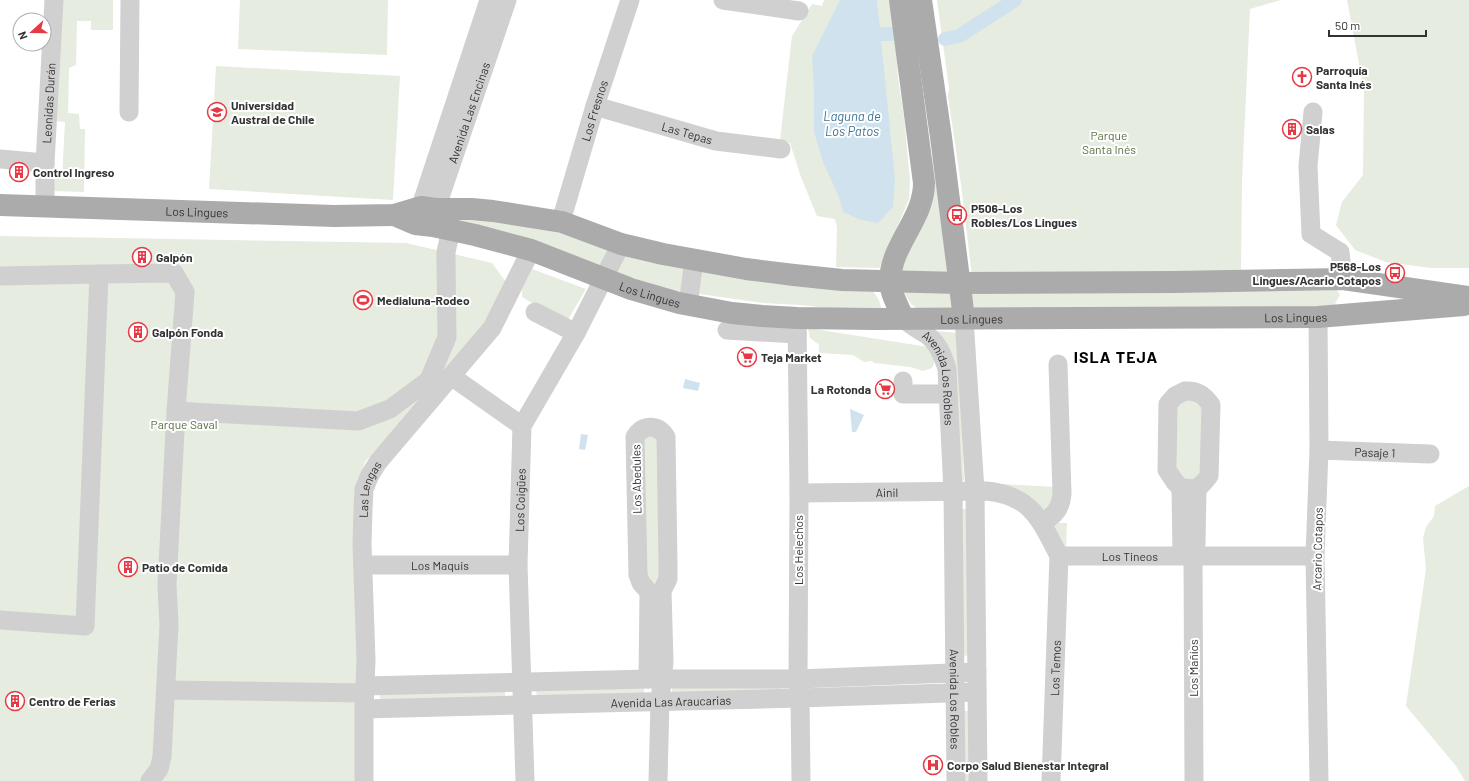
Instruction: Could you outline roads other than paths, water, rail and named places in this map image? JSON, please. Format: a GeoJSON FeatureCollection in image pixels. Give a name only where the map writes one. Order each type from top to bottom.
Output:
{"type":"FeatureCollection","features":[{"type":"Feature","properties":{"kind":"main road"},"geometry":{"type":"LineString","coordinates":[[900,0],[924,184],[920,208],[912,221],[897,253],[890,282],[903,318]]}},
{"type":"Feature","properties":{"kind":"main road","name":"Avenida Los Robles"},"geometry":{"type":"LineString","coordinates":[[921,0],[941,138],[964,318]]}},
{"type":"Feature","properties":{"kind":"main road"},"geometry":{"type":"LineString","coordinates":[[919,138],[941,138]]}},
{"type":"Feature","properties":{"kind":"main road","name":"Los Lingues"},"geometry":{"type":"LineString","coordinates":[[0,205],[334,216],[493,211],[559,221],[621,244],[694,260],[746,270],[794,275],[890,282],[960,283],[1175,282],[1343,279],[1469,297]]}},
{"type":"Feature","properties":{"kind":"main road","name":"Los Lingues"},"geometry":{"type":"LineString","coordinates":[[434,214],[649,294],[688,305],[797,326],[903,318],[1318,317],[1469,304]]}},
{"type":"Feature","properties":{"kind":"street","name":"Leonidas Durán"},"geometry":{"type":"LineString","coordinates":[[45,206],[45,163],[54,0]]}},
{"type":"Feature","properties":{"kind":"street"},"geometry":{"type":"LineString","coordinates":[[128,112],[130,0]]}},
{"type":"Feature","properties":{"kind":"street","name":"Avenida Las Encinas"},"geometry":{"type":"LineString","coordinates":[[434,214],[489,0]]}},
{"type":"Feature","properties":{"kind":"street","name":"Avenida Las Encinas"},"geometry":{"type":"LineString","coordinates":[[434,214],[507,0]]}},
{"type":"Feature","properties":{"kind":"street","name":"Los Fresnos"},"geometry":{"type":"LineString","coordinates":[[559,221],[564,211],[595,106],[630,0]]}},
{"type":"Feature","properties":{"kind":"street"},"geometry":{"type":"LineString","coordinates":[[723,0],[799,11]]}},
{"type":"Feature","properties":{"kind":"street","name":"Las Tepas"},"geometry":{"type":"LineString","coordinates":[[595,106],[716,141],[782,149]]}},
{"type":"Feature","properties":{"kind":"street"},"geometry":{"type":"LineString","coordinates":[[1313,112],[1308,166],[1311,234],[1340,252],[1343,279]]}},
{"type":"Feature","properties":{"kind":"street"},"geometry":{"type":"LineString","coordinates":[[0,159],[45,163]]}},
{"type":"Feature","properties":{"kind":"street"},"geometry":{"type":"LineString","coordinates":[[176,411],[358,421],[390,410],[430,380],[447,337],[446,252],[434,214]]}},
{"type":"Feature","properties":{"kind":"street","name":"Los Coigües"},"geometry":{"type":"LineString","coordinates":[[525,781],[518,565],[522,426],[576,333],[621,244]]}},
{"type":"Feature","properties":{"kind":"street","name":"Las Lengas"},"geometry":{"type":"LineString","coordinates":[[364,781],[364,696],[366,660],[362,565],[364,489],[378,462],[492,328],[531,250]]}},
{"type":"Feature","properties":{"kind":"street"},"geometry":{"type":"LineString","coordinates":[[688,305],[694,260]]}},
{"type":"Feature","properties":{"kind":"street"},"geometry":{"type":"LineString","coordinates":[[0,276],[174,273],[185,292],[176,411],[167,585],[169,626],[162,757],[159,769],[150,781]]}},
{"type":"Feature","properties":{"kind":"street"},"geometry":{"type":"LineString","coordinates":[[0,620],[85,626],[99,274]]}},
{"type":"Feature","properties":{"kind":"street"},"geometry":{"type":"LineString","coordinates":[[535,312],[576,333]]}},
{"type":"Feature","properties":{"kind":"street","name":"Arcario Cotapos"},"geometry":{"type":"LineString","coordinates":[[1318,317],[1319,450],[1315,556],[1319,781]]}},
{"type":"Feature","properties":{"kind":"street","name":"Avenida Los Robles"},"geometry":{"type":"LineString","coordinates":[[903,318],[930,338],[941,352],[947,369],[953,491],[956,781]]}},
{"type":"Feature","properties":{"kind":"street","name":"Avenida Los Robles"},"geometry":{"type":"LineString","coordinates":[[964,318],[975,491],[978,781]]}},
{"type":"Feature","properties":{"kind":"street"},"geometry":{"type":"LineString","coordinates":[[728,330],[797,326]]}},
{"type":"Feature","properties":{"kind":"street","name":"Los Helechos"},"geometry":{"type":"LineString","coordinates":[[797,326],[799,493],[798,679],[800,698],[800,781]]}},
{"type":"Feature","properties":{"kind":"street"},"geometry":{"type":"LineString","coordinates":[[1042,522],[1047,520],[1056,512],[1062,501],[1058,364]]}},
{"type":"Feature","properties":{"kind":"street"},"geometry":{"type":"LineString","coordinates":[[452,376],[522,426]]}},
{"type":"Feature","properties":{"kind":"street"},"geometry":{"type":"LineString","coordinates":[[903,381],[903,394],[948,394]]}},
{"type":"Feature","properties":{"kind":"street","name":"Los Abedules"},"geometry":{"type":"LineString","coordinates":[[655,592],[668,579],[666,437],[660,430],[651,427],[641,429],[635,437],[638,575],[641,582],[655,592],[664,662],[656,679],[660,701],[658,781]]}},
{"type":"Feature","properties":{"kind":"street","name":"Pasaje 1"},"geometry":{"type":"LineString","coordinates":[[1319,450],[1430,454]]}},
{"type":"Feature","properties":{"kind":"street","name":"Los Mañíos"},"geometry":{"type":"LineString","coordinates":[[1189,488],[1196,544],[1188,555],[1194,781]]}},
{"type":"Feature","properties":{"kind":"street"},"geometry":{"type":"LineString","coordinates":[[975,491],[996,492],[1016,499],[1026,505],[1042,522],[1059,556]]}},
{"type":"Feature","properties":{"kind":"street","name":"Ainil"},"geometry":{"type":"LineString","coordinates":[[799,493],[975,491]]}},
{"type":"Feature","properties":{"kind":"street","name":"Los Tineos"},"geometry":{"type":"LineString","coordinates":[[1059,556],[1315,556]]}},
{"type":"Feature","properties":{"kind":"street","name":"Los Temos"},"geometry":{"type":"LineString","coordinates":[[1051,781],[1059,556]]}},
{"type":"Feature","properties":{"kind":"street","name":"Los Maquis"},"geometry":{"type":"LineString","coordinates":[[362,565],[518,565]]}},
{"type":"Feature","properties":{"kind":"street","name":"Avenida Las Araucarias"},"geometry":{"type":"LineString","coordinates":[[364,696],[522,682],[656,679],[798,679],[977,672]]}},
{"type":"Feature","properties":{"kind":"street"},"geometry":{"type":"LineString","coordinates":[[166,690],[364,696]]}},
{"type":"Feature","properties":{"kind":"street","name":"Avenida Las Araucarias"},"geometry":{"type":"LineString","coordinates":[[364,696],[523,704],[800,698],[977,692]]}},
{"type":"Feature","properties":{"kind":"water","name":"Laguna de Los Patos"},"geometry":{"type":"Polygon","coordinates":[[[840,0],[877,0],[895,179],[893,207],[878,223],[861,220],[843,212],[839,197],[823,162],[814,132],[812,56],[840,0]]]}},
{"type":"Feature","properties":{"kind":"water"},"geometry":{"type":"Polygon","coordinates":[[[685,379],[700,383],[698,391],[683,388],[685,379]]]}},
{"type":"Feature","properties":{"kind":"water"},"geometry":{"type":"Polygon","coordinates":[[[850,409],[864,415],[856,432],[852,432],[850,409]]]}},
{"type":"Feature","properties":{"kind":"water"},"geometry":{"type":"Polygon","coordinates":[[[581,434],[588,435],[585,450],[579,449],[581,434]]]}},
{"type":"Feature","properties":{"kind":"waterway"},"geometry":{"type":"LineString","coordinates":[[945,39],[959,36],[1015,0]]}},
{"type":"Feature","properties":{"kind":"waterway"},"geometry":{"type":"LineString","coordinates":[[880,34],[891,34]]}},
{"type":"Feature","properties":{"kind":"place","name":"Parroquía Santa Inés"},"geometry":{"type":"Point","coordinates":[1302,77]}},
{"type":"Feature","properties":{"kind":"place","name":"Universidad Austral de Chile"},"geometry":{"type":"Point","coordinates":[217,112]}},
{"type":"Feature","properties":{"kind":"place","name":"Salas"},"geometry":{"type":"Point","coordinates":[1292,129]}},
{"type":"Feature","properties":{"kind":"place","name":"Control Ingreso"},"geometry":{"type":"Point","coordinates":[19,172]}},
{"type":"Feature","properties":{"kind":"place","name":"P506-Los Robles/Los Lingues"},"geometry":{"type":"Point","coordinates":[957,215]}},
{"type":"Feature","properties":{"kind":"place","name":"Galpón"},"geometry":{"type":"Point","coordinates":[142,257]}},
{"type":"Feature","properties":{"kind":"place","name":"P568-Los Lingues/Acario Cotapos"},"geometry":{"type":"Point","coordinates":[1395,273]}},
{"type":"Feature","properties":{"kind":"place","name":"Medialuna-Rodeo"},"geometry":{"type":"Point","coordinates":[363,300]}},
{"type":"Feature","properties":{"kind":"place","name":"Galpón Fonda"},"geometry":{"type":"Point","coordinates":[138,332]}},
{"type":"Feature","properties":{"kind":"place","name":"Teja Market"},"geometry":{"type":"Point","coordinates":[747,357]}},
{"type":"Feature","properties":{"kind":"place","name":"La Rotonda"},"geometry":{"type":"Point","coordinates":[885,389]}},
{"type":"Feature","properties":{"kind":"place","name":"Patio de Comida"},"geometry":{"type":"Point","coordinates":[128,567]}},
{"type":"Feature","properties":{"kind":"place","name":"Centro de Ferias"},"geometry":{"type":"Point","coordinates":[15,701]}},
{"type":"Feature","properties":{"kind":"place","name":"Corpo Salud Bienestar Integral"},"geometry":{"type":"Point","coordinates":[933,765]}},
{"type":"Feature","properties":{"kind":"district","name":"ISLA TEJA"},"geometry":{"type":"Point","coordinates":[1116,356]}},
{"type":"Feature","properties":{"kind":"park label","name":"Parque Santa Inés"},"geometry":{"type":"Point","coordinates":[1109,142]}},
{"type":"Feature","properties":{"kind":"park label","name":"Parque Saval"},"geometry":{"type":"Point","coordinates":[184,424]}}]}
